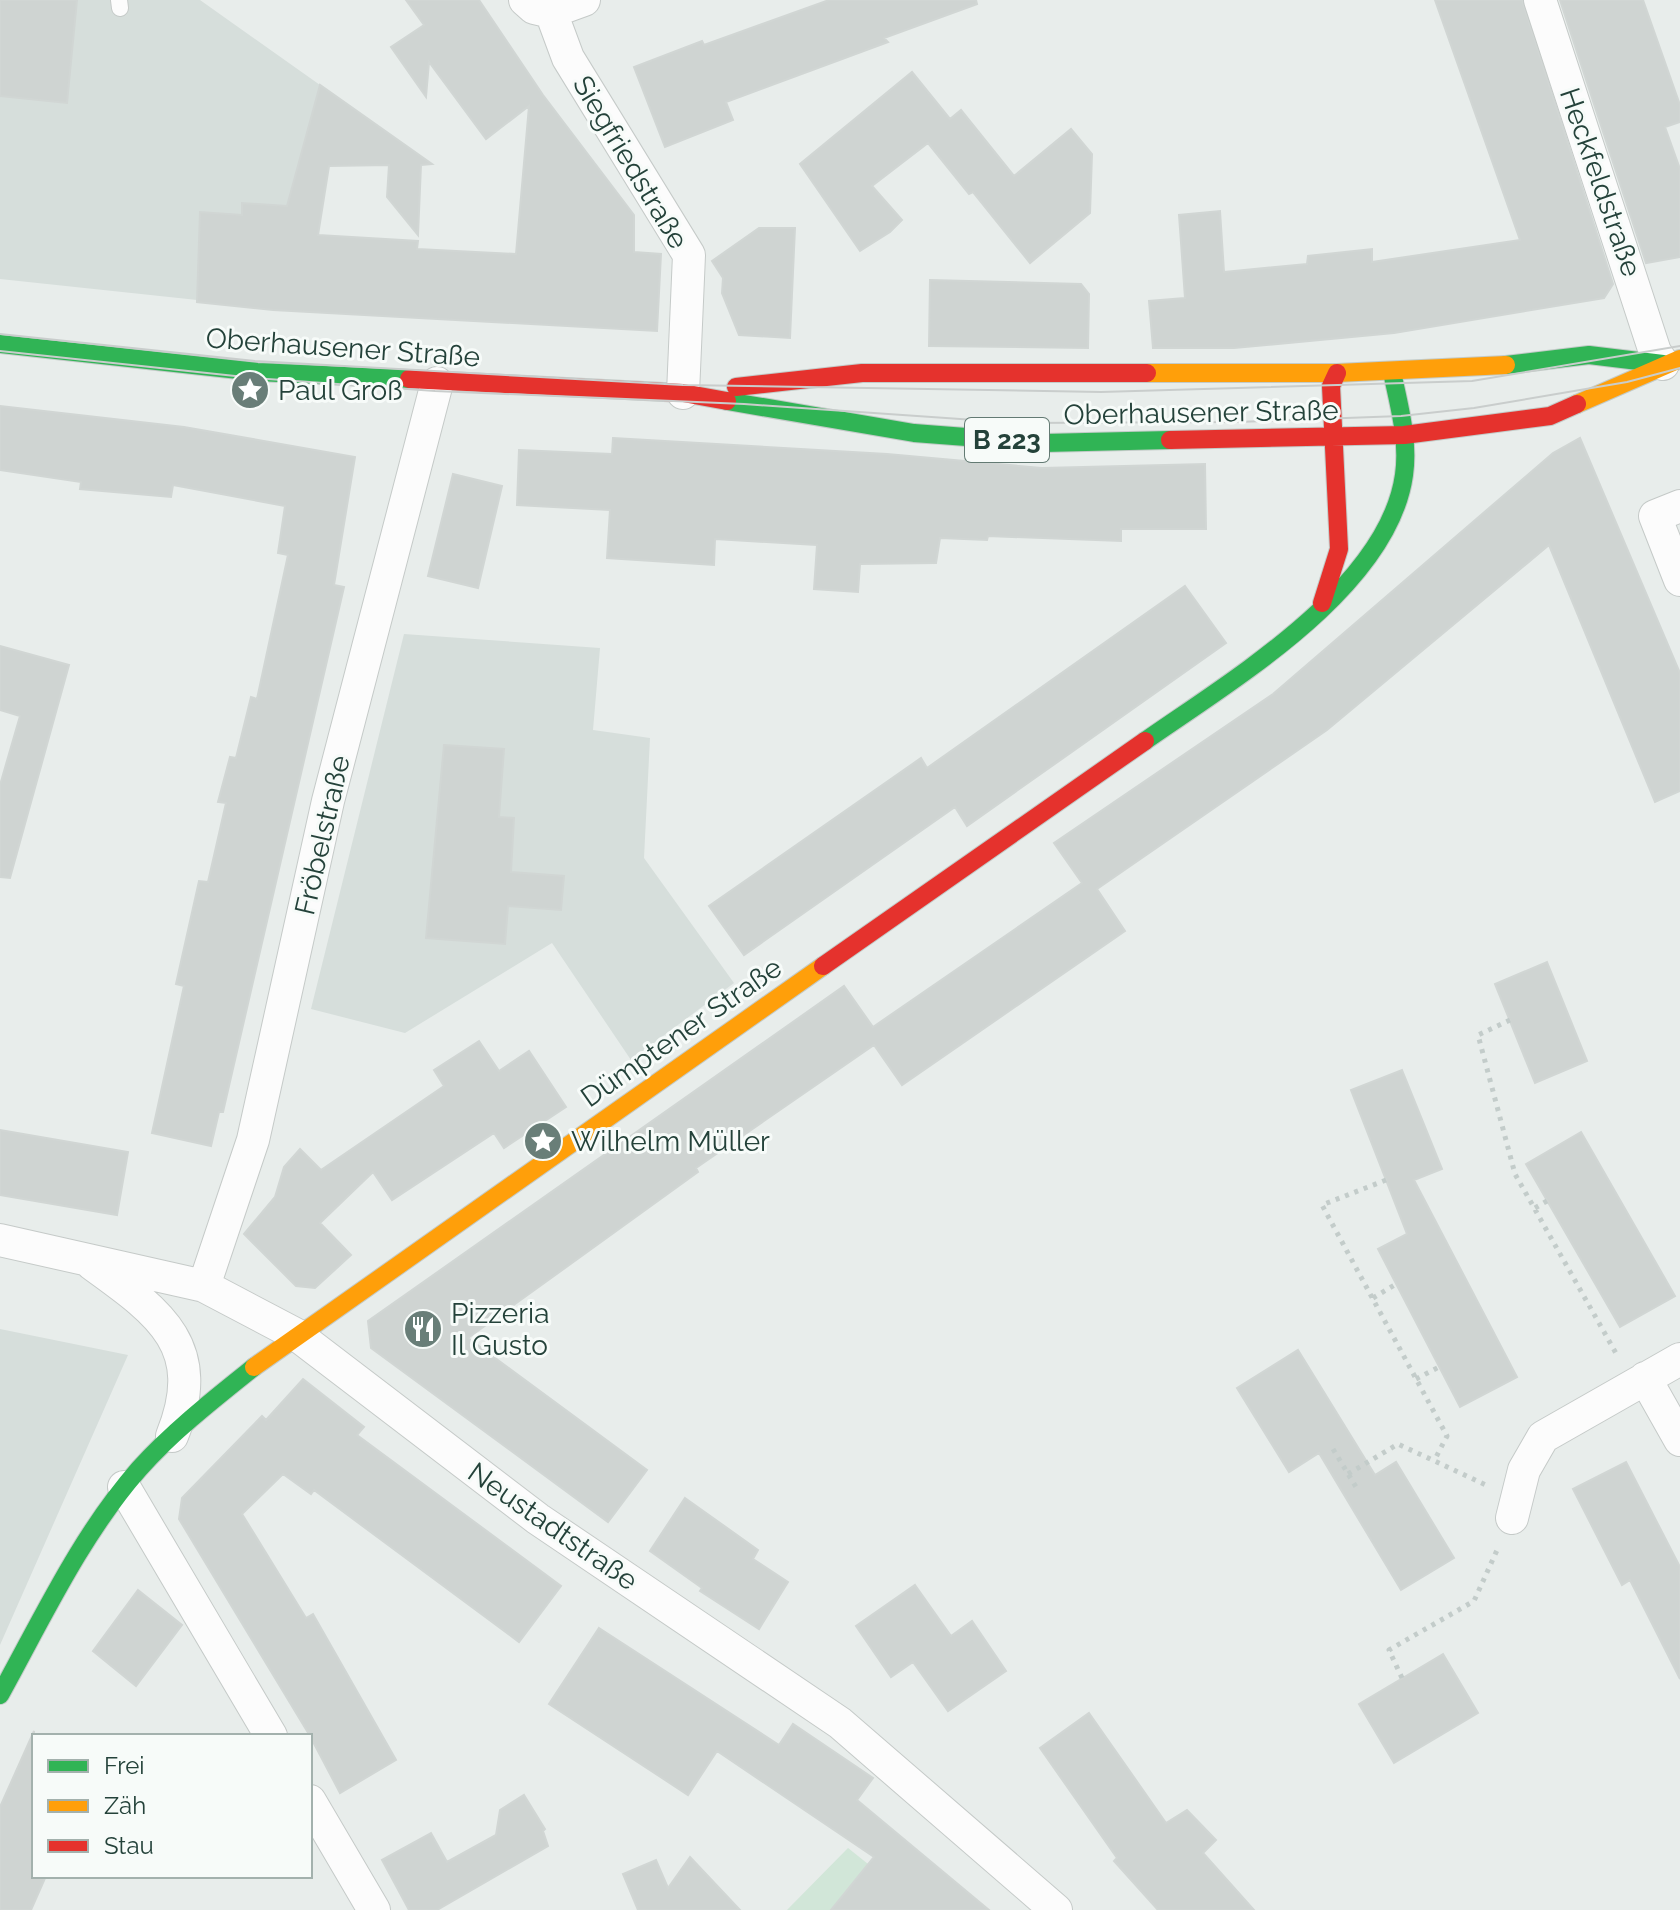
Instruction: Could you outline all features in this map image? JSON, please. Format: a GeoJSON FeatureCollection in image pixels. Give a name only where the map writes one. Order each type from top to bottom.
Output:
{"type":"FeatureCollection","features":[{"type":"Feature","properties":{"kind":"main road","name":"Oberhausener Straße"},"geometry":{"type":"LineString","coordinates":[[0,344],[257,372],[683,393],[914,433],[1044,443],[1404,435],[1550,416],[1671,362]]}},
{"type":"Feature","properties":{"kind":"main road","name":"Oberhausener Straße"},"geometry":{"type":"LineString","coordinates":[[683,393],[862,373],[1392,372],[1495,367],[1589,355],[1671,362]]}},
{"type":"Feature","properties":{"kind":"main road","name":"Dümptener Straße"},"geometry":{"type":"LineString","coordinates":[[0,1695],[63,1580],[124,1487],[232,1385],[297,1335],[1250,667],[1371,560],[1394,518],[1401,494],[1404,435],[1392,372]]}},
{"type":"Feature","properties":{"kind":"main road"},"geometry":{"type":"LineString","coordinates":[[1321,605],[1339,549],[1331,386],[1337,373]]}},
{"type":"Feature","properties":{"kind":"street"},"geometry":{"type":"LineString","coordinates":[[538,6],[584,0]]}},
{"type":"Feature","properties":{"kind":"street","name":"Heckfeldstraße"},"geometry":{"type":"LineString","coordinates":[[1540,0],[1655,352],[1671,362]]}},
{"type":"Feature","properties":{"kind":"street","name":"Siegfriedstraße"},"geometry":{"type":"LineString","coordinates":[[538,6],[689,255],[683,393]]}},
{"type":"Feature","properties":{"kind":"street","name":"Fröbelstraße"},"geometry":{"type":"LineString","coordinates":[[204,1286],[253,1140],[328,801],[437,383]]}},
{"type":"Feature","properties":{"kind":"street"},"geometry":{"type":"LineString","coordinates":[[1680,506],[1655,516],[1680,580]]}},
{"type":"Feature","properties":{"kind":"street","name":"Neustadtstraße"},"geometry":{"type":"LineString","coordinates":[[0,1240],[80,1255],[204,1286],[297,1335],[538,1519],[840,1723],[1056,1910]]}},
{"type":"Feature","properties":{"kind":"street"},"geometry":{"type":"LineString","coordinates":[[80,1255],[146,1303],[165,1324],[177,1346],[185,1371],[184,1406],[171,1440]]}},
{"type":"Feature","properties":{"kind":"street"},"geometry":{"type":"LineString","coordinates":[[1514,1509],[1524,1470],[1543,1437],[1680,1359]]}},
{"type":"Feature","properties":{"kind":"street"},"geometry":{"type":"LineString","coordinates":[[1639,1381],[1680,1440]]}},
{"type":"Feature","properties":{"kind":"street"},"geometry":{"type":"LineString","coordinates":[[124,1487],[270,1734]]}},
{"type":"Feature","properties":{"kind":"street"},"geometry":{"type":"LineString","coordinates":[[312,1804],[374,1910]]}},
{"type":"Feature","properties":{"kind":"path"},"geometry":{"type":"LineString","coordinates":[[1510,1020],[1478,1035],[1515,1174],[1639,1381]]}},
{"type":"Feature","properties":{"kind":"path"},"geometry":{"type":"LineString","coordinates":[[1386,1180],[1322,1205],[1447,1436],[1434,1461]]}},
{"type":"Feature","properties":{"kind":"path"},"geometry":{"type":"LineString","coordinates":[[1535,1208],[1547,1201]]}},
{"type":"Feature","properties":{"kind":"path"},"geometry":{"type":"LineString","coordinates":[[1372,1298],[1396,1284]]}},
{"type":"Feature","properties":{"kind":"path"},"geometry":{"type":"LineString","coordinates":[[1416,1379],[1439,1367]]}},
{"type":"Feature","properties":{"kind":"path"},"geometry":{"type":"LineString","coordinates":[[1348,1474],[1398,1444],[1434,1461],[1514,1509],[1474,1601],[1389,1650],[1402,1678]]}},
{"type":"Feature","properties":{"kind":"path"},"geometry":{"type":"LineString","coordinates":[[1333,1449],[1356,1487]]}},
{"type":"Feature","properties":{"kind":"shaded area"},"geometry":{"type":"Polygon","coordinates":[[[0,0],[200,0],[320,85],[277,244],[272,308],[0,279],[0,0]]]}},
{"type":"Feature","properties":{"kind":"shaded area"},"geometry":{"type":"Polygon","coordinates":[[[404,634],[600,648],[593,730],[650,738],[644,858],[734,983],[631,1060],[552,943],[405,1033],[311,1009],[404,634]]]}},
{"type":"Feature","properties":{"kind":"shaded area"},"geometry":{"type":"Polygon","coordinates":[[[0,1329],[128,1355],[0,1645],[0,1329]]]}},
{"type":"Feature","properties":{"kind":"green space"},"geometry":{"type":"Polygon","coordinates":[[[848,1848],[868,1864],[840,1898],[854,1910],[787,1910],[848,1848]]]}},
{"type":"Feature","properties":{"kind":"building"},"geometry":{"type":"Polygon","coordinates":[[[0,0],[77,0],[67,103],[0,96],[0,0]]]}},
{"type":"Feature","properties":{"kind":"building"},"geometry":{"type":"Polygon","coordinates":[[[406,0],[479,0],[543,95],[634,215],[634,252],[661,254],[657,331],[273,310],[197,302],[200,212],[242,215],[242,203],[287,206],[320,85],[432,164],[421,165],[418,235],[387,197],[389,165],[329,166],[318,235],[418,241],[417,249],[516,254],[529,106],[486,139],[429,62],[426,97],[391,47],[424,25],[406,0]]]}},
{"type":"Feature","properties":{"kind":"building"},"geometry":{"type":"Polygon","coordinates":[[[829,0],[976,0],[977,4],[884,38],[888,42],[726,102],[733,120],[665,147],[634,67],[702,41],[704,45],[829,0]]]}},
{"type":"Feature","properties":{"kind":"building"},"geometry":{"type":"Polygon","coordinates":[[[1435,0],[1522,0],[1613,284],[1604,298],[1394,333],[1234,348],[1153,348],[1149,301],[1185,298],[1179,215],[1220,211],[1224,272],[1307,264],[1308,256],[1372,249],[1372,262],[1520,240],[1435,0]]]}},
{"type":"Feature","properties":{"kind":"building"},"geometry":{"type":"Polygon","coordinates":[[[1560,0],[1643,0],[1680,105],[1680,122],[1665,127],[1680,169],[1680,257],[1646,263],[1560,0]]]}},
{"type":"Feature","properties":{"kind":"building"},"geometry":{"type":"Polygon","coordinates":[[[912,72],[950,119],[961,110],[1014,176],[1071,129],[1092,154],[1090,213],[1030,263],[973,192],[969,194],[928,143],[872,186],[902,220],[890,232],[860,251],[800,164],[912,72]]]}},
{"type":"Feature","properties":{"kind":"building"},"geometry":{"type":"Polygon","coordinates":[[[759,228],[795,228],[790,338],[739,335],[722,293],[723,278],[712,261],[759,228]]]}},
{"type":"Feature","properties":{"kind":"building"},"geometry":{"type":"Polygon","coordinates":[[[930,280],[1081,284],[1089,294],[1088,348],[929,346],[930,280]]]}},
{"type":"Feature","properties":{"kind":"building"},"geometry":{"type":"Polygon","coordinates":[[[0,406],[184,427],[355,457],[334,585],[344,587],[223,1112],[219,1112],[211,1146],[152,1133],[184,986],[176,984],[199,881],[208,882],[226,803],[218,802],[230,757],[236,758],[251,697],[257,699],[288,555],[278,553],[285,506],[173,485],[171,497],[80,489],[81,482],[0,470],[0,406]]]}},
{"type":"Feature","properties":{"kind":"building"},"geometry":{"type":"Polygon","coordinates":[[[613,438],[887,454],[1042,468],[1205,464],[1206,529],[1121,529],[1121,541],[988,536],[987,540],[940,538],[936,563],[860,564],[858,592],[814,589],[817,545],[715,539],[714,565],[607,558],[610,510],[517,505],[519,450],[612,454],[613,438]]]}},
{"type":"Feature","properties":{"kind":"building"},"geometry":{"type":"Polygon","coordinates":[[[1580,438],[1680,673],[1680,791],[1655,802],[1549,545],[1327,730],[1097,889],[1125,931],[902,1085],[874,1045],[696,1168],[698,1172],[468,1338],[647,1470],[608,1522],[371,1348],[368,1321],[844,986],[873,1027],[1082,883],[1054,843],[1273,694],[1553,453],[1580,438]]]}},
{"type":"Feature","properties":{"kind":"building"},"geometry":{"type":"Polygon","coordinates":[[[453,474],[502,486],[478,588],[428,576],[453,474]]]}},
{"type":"Feature","properties":{"kind":"building"},"geometry":{"type":"Polygon","coordinates":[[[1185,586],[1226,643],[967,826],[955,807],[744,955],[709,906],[921,758],[927,768],[1185,586]]]}},
{"type":"Feature","properties":{"kind":"building"},"geometry":{"type":"Polygon","coordinates":[[[0,646],[69,665],[10,878],[0,877],[0,785],[20,716],[0,710],[0,646]]]}},
{"type":"Feature","properties":{"kind":"building"},"geometry":{"type":"Polygon","coordinates":[[[444,745],[504,749],[499,817],[514,818],[511,872],[564,876],[561,910],[508,906],[505,944],[426,938],[444,745]]]}},
{"type":"Feature","properties":{"kind":"building"},"geometry":{"type":"Polygon","coordinates":[[[1547,962],[1587,1061],[1535,1083],[1495,984],[1547,962]]]}},
{"type":"Feature","properties":{"kind":"building"},"geometry":{"type":"Polygon","coordinates":[[[479,1041],[499,1071],[529,1051],[566,1107],[504,1148],[494,1133],[392,1200],[373,1172],[320,1223],[351,1255],[315,1288],[296,1286],[244,1234],[275,1197],[284,1167],[300,1149],[321,1170],[444,1086],[434,1070],[479,1041]]]}},
{"type":"Feature","properties":{"kind":"building"},"geometry":{"type":"Polygon","coordinates":[[[1402,1070],[1442,1169],[1414,1180],[1517,1377],[1460,1407],[1378,1249],[1407,1234],[1351,1090],[1402,1070]]]}},
{"type":"Feature","properties":{"kind":"building"},"geometry":{"type":"Polygon","coordinates":[[[0,1130],[128,1152],[117,1215],[0,1195],[0,1130]]]}},
{"type":"Feature","properties":{"kind":"building"},"geometry":{"type":"Polygon","coordinates":[[[1581,1132],[1675,1296],[1620,1327],[1526,1164],[1581,1132]]]}},
{"type":"Feature","properties":{"kind":"building"},"geometry":{"type":"Polygon","coordinates":[[[1298,1350],[1375,1475],[1396,1462],[1454,1558],[1401,1590],[1319,1453],[1289,1472],[1237,1388],[1298,1350]]]}},
{"type":"Feature","properties":{"kind":"building"},"geometry":{"type":"Polygon","coordinates":[[[303,1379],[364,1427],[357,1435],[561,1586],[519,1642],[314,1490],[311,1494],[283,1474],[242,1514],[306,1618],[313,1614],[396,1760],[340,1793],[312,1740],[312,1734],[309,1734],[179,1519],[182,1498],[262,1416],[266,1420],[303,1379]]]}},
{"type":"Feature","properties":{"kind":"building"},"geometry":{"type":"Polygon","coordinates":[[[1626,1462],[1680,1567],[1680,1679],[1630,1580],[1622,1585],[1573,1489],[1626,1462]]]}},
{"type":"Feature","properties":{"kind":"building"},"geometry":{"type":"Polygon","coordinates":[[[685,1498],[758,1550],[753,1559],[788,1582],[759,1629],[700,1591],[702,1588],[650,1551],[685,1498]]]}},
{"type":"Feature","properties":{"kind":"building"},"geometry":{"type":"Polygon","coordinates":[[[915,1585],[951,1636],[972,1621],[1006,1671],[948,1711],[913,1662],[891,1677],[856,1626],[915,1585]]]}},
{"type":"Feature","properties":{"kind":"building"},"geometry":{"type":"Polygon","coordinates":[[[138,1590],[182,1625],[136,1686],[93,1651],[138,1590]]]}},
{"type":"Feature","properties":{"kind":"building"},"geometry":{"type":"Polygon","coordinates":[[[599,1628],[779,1745],[793,1724],[873,1778],[857,1800],[989,1910],[831,1910],[874,1857],[717,1751],[688,1795],[549,1704],[599,1628]]]}},
{"type":"Feature","properties":{"kind":"building"},"geometry":{"type":"Polygon","coordinates":[[[1443,1654],[1478,1713],[1394,1763],[1359,1704],[1443,1654]]]}},
{"type":"Feature","properties":{"kind":"building"},"geometry":{"type":"Polygon","coordinates":[[[1089,1713],[1166,1823],[1187,1810],[1216,1840],[1203,1853],[1254,1910],[1158,1910],[1114,1861],[1117,1858],[1040,1748],[1089,1713]]]}},
{"type":"Feature","properties":{"kind":"building"},"geometry":{"type":"Polygon","coordinates":[[[32,1735],[32,1878],[45,1878],[31,1910],[0,1910],[0,1807],[32,1735]]]}},
{"type":"Feature","properties":{"kind":"building"},"geometry":{"type":"Polygon","coordinates":[[[524,1795],[545,1829],[548,1846],[437,1910],[409,1910],[382,1860],[431,1833],[447,1862],[496,1835],[500,1810],[524,1795]]]}},
{"type":"Feature","properties":{"kind":"building"},"geometry":{"type":"Polygon","coordinates":[[[690,1857],[740,1910],[638,1910],[623,1874],[656,1860],[668,1888],[690,1857]]]}},
{"type":"Feature","properties":{"kind":"tram line"},"geometry":{"type":"LineString","coordinates":[[0,334],[255,361],[683,385],[1101,392],[1472,381],[1680,346]]}},
{"type":"Feature","properties":{"kind":"tram line"},"geometry":{"type":"LineString","coordinates":[[0,351],[254,378],[435,391],[744,404],[1019,423],[1237,422],[1401,416],[1474,408],[1627,382],[1680,368]]}},
{"type":"Feature","properties":{"kind":"traffic: fast"},"geometry":{"type":"LineString","coordinates":[[0,344],[257,372],[409,379]]}},
{"type":"Feature","properties":{"kind":"traffic: fast"},"geometry":{"type":"LineString","coordinates":[[1506,365],[1589,355],[1663,364]]}},
{"type":"Feature","properties":{"kind":"traffic: fast"},"geometry":{"type":"LineString","coordinates":[[1145,741],[1220,690],[1301,628],[1338,593],[1369,556],[1392,516],[1404,475],[1404,436],[1392,372]]}},
{"type":"Feature","properties":{"kind":"traffic: fast"},"geometry":{"type":"LineString","coordinates":[[727,401],[914,433],[1044,443],[1170,440]]}},
{"type":"Feature","properties":{"kind":"traffic: fast"},"geometry":{"type":"LineString","coordinates":[[0,1695],[81,1549],[118,1495],[166,1442],[254,1367]]}},
{"type":"Feature","properties":{"kind":"traffic: slow"},"geometry":{"type":"LineString","coordinates":[[1577,404],[1680,359]]}},
{"type":"Feature","properties":{"kind":"traffic: slow"},"geometry":{"type":"LineString","coordinates":[[1147,373],[1337,373],[1506,365]]}},
{"type":"Feature","properties":{"kind":"traffic: slow"},"geometry":{"type":"LineString","coordinates":[[254,1367],[823,966]]}},
{"type":"Feature","properties":{"kind":"traffic: jam"},"geometry":{"type":"LineString","coordinates":[[736,387],[862,373],[1147,373]]}},
{"type":"Feature","properties":{"kind":"traffic: jam"},"geometry":{"type":"LineString","coordinates":[[1322,603],[1339,549],[1331,386],[1337,373]]}},
{"type":"Feature","properties":{"kind":"traffic: jam"},"geometry":{"type":"LineString","coordinates":[[409,379],[683,393],[727,401]]}},
{"type":"Feature","properties":{"kind":"traffic: jam"},"geometry":{"type":"LineString","coordinates":[[1170,440],[1404,435],[1550,416],[1577,404]]}},
{"type":"Feature","properties":{"kind":"traffic: jam"},"geometry":{"type":"LineString","coordinates":[[823,966],[1145,741]]}},
{"type":"Feature","properties":{"kind":"place","name":"Paul Groß"},"geometry":{"type":"Point","coordinates":[250,390]}},
{"type":"Feature","properties":{"kind":"place","name":"Wilhelm Müller"},"geometry":{"type":"Point","coordinates":[543,1141]}},
{"type":"Feature","properties":{"kind":"place","name":"Pizzeria Il Gusto"},"geometry":{"type":"Point","coordinates":[423,1329]}}]}
